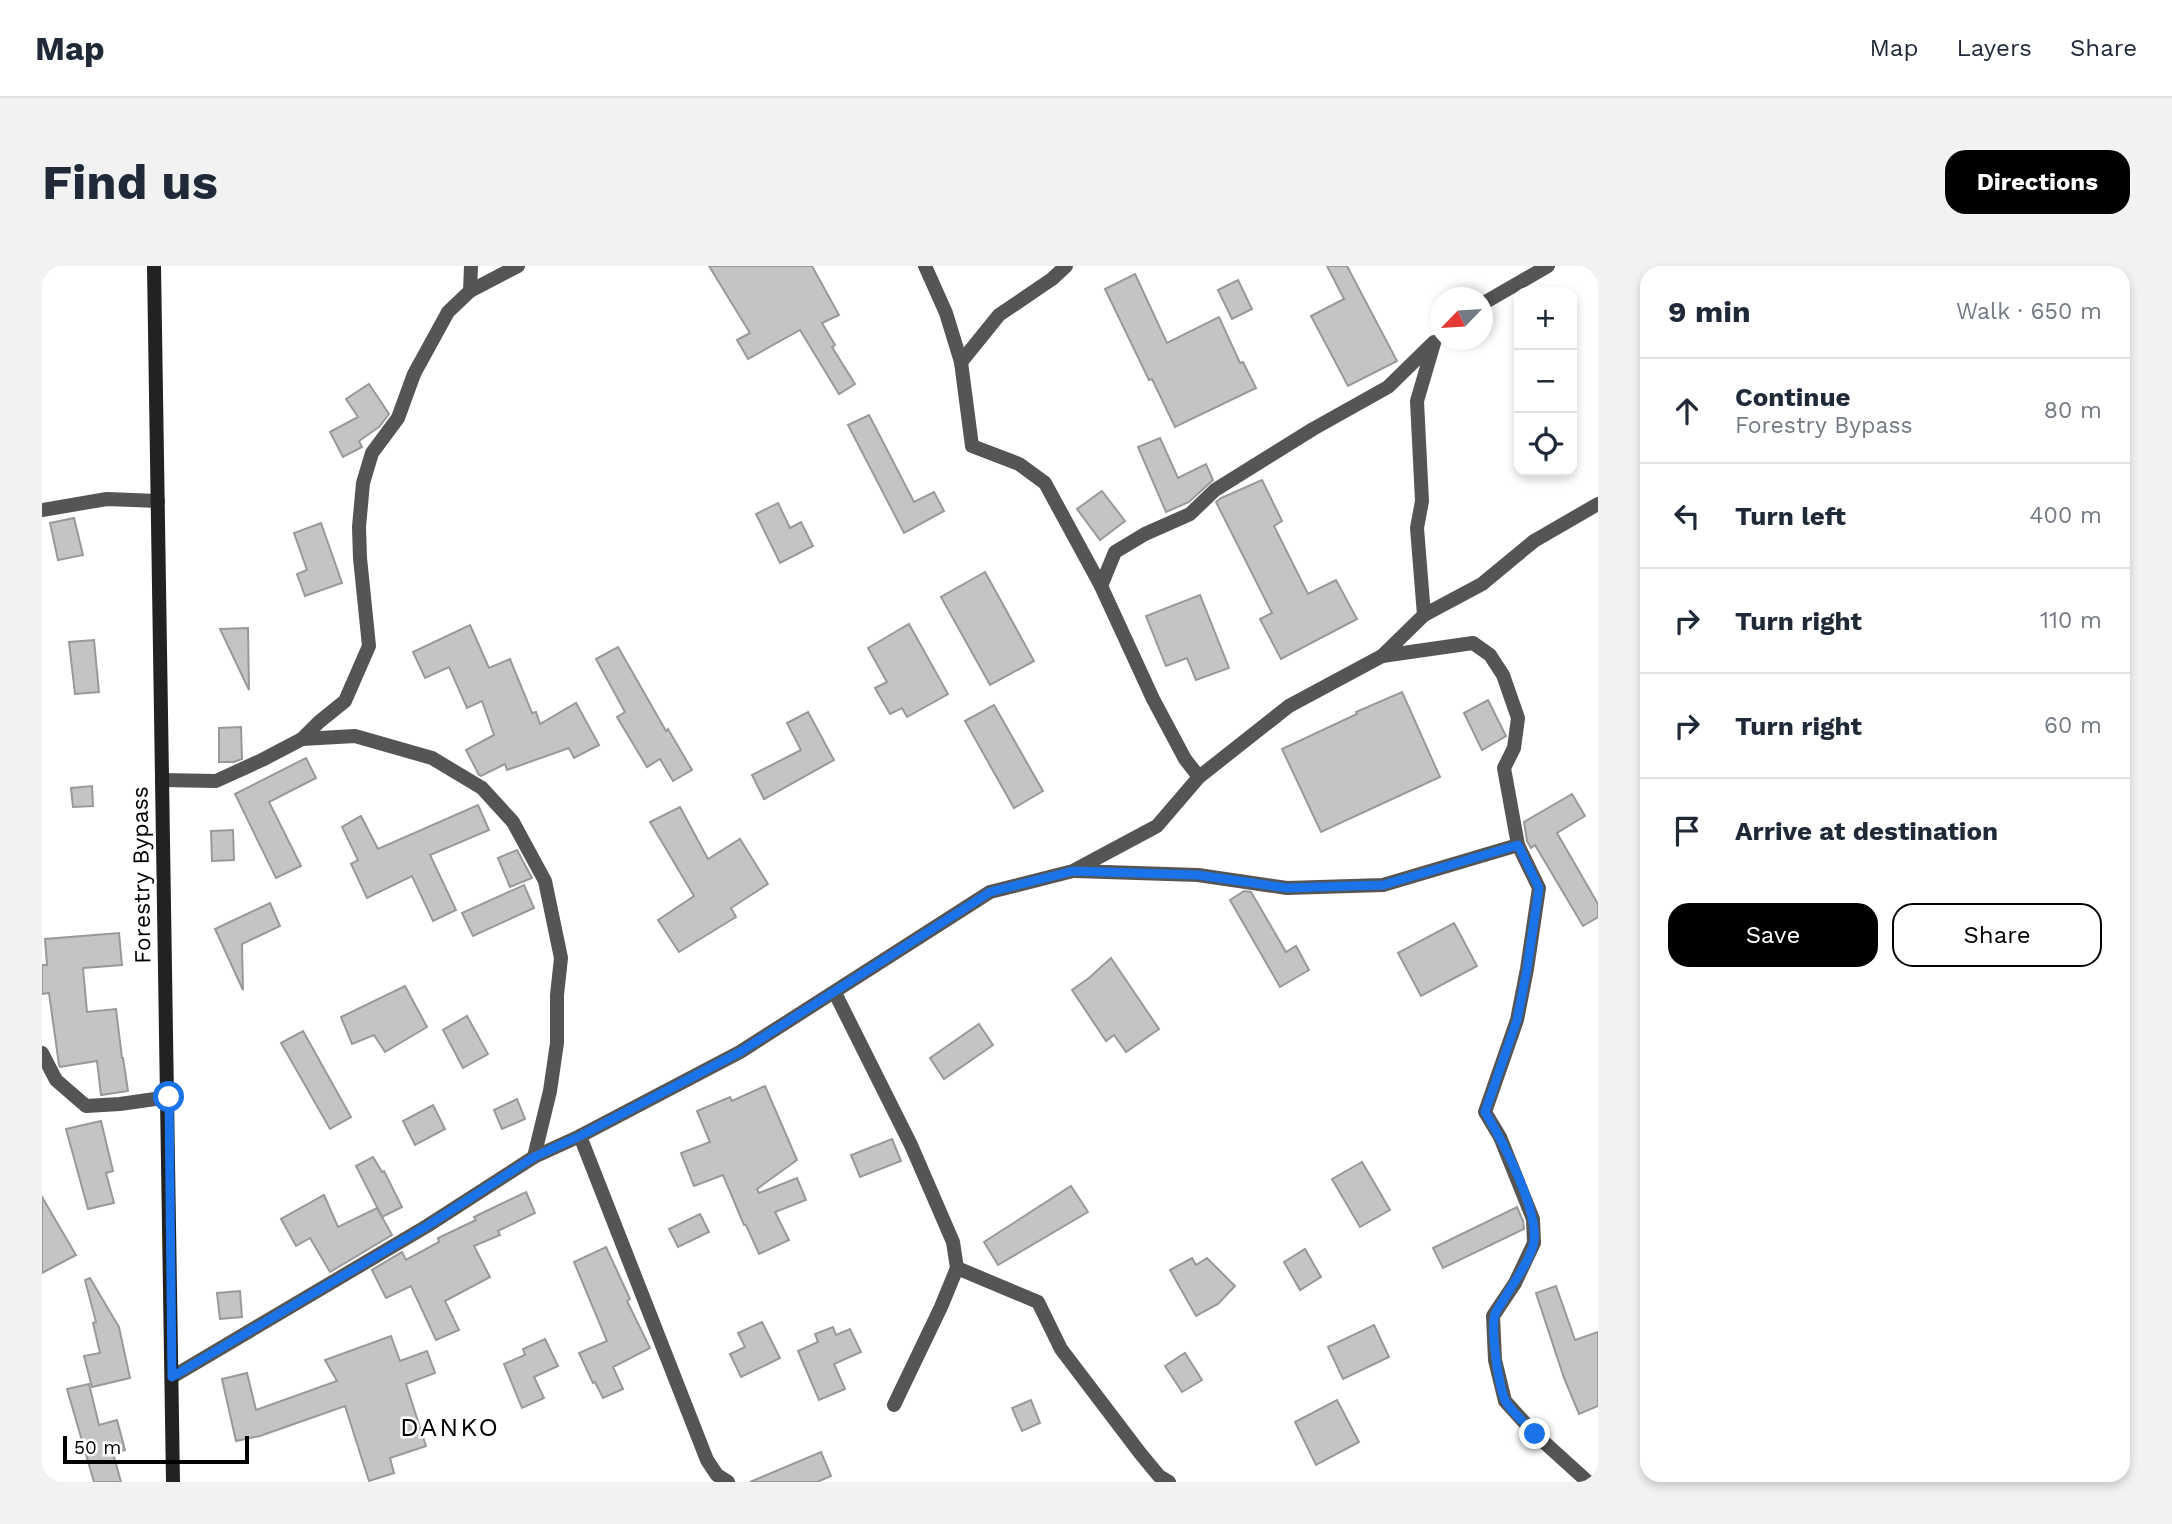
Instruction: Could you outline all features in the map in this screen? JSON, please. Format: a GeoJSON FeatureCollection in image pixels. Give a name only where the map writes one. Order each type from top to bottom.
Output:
{"type":"FeatureCollection","features":[{"type":"Feature","properties":{"kind":"street","name":"Forestry Bypass"},"geometry":{"type":"LineString","coordinates":[[154,266],[173,1482]]}},
{"type":"Feature","properties":{"kind":"street"},"geometry":{"type":"LineString","coordinates":[[470,291],[471,266]]}},
{"type":"Feature","properties":{"kind":"street"},"geometry":{"type":"LineString","coordinates":[[162,779],[216,781],[302,739],[345,701],[369,646],[359,527],[363,483],[372,453],[398,418],[414,374],[448,312],[470,291],[518,266]]}},
{"type":"Feature","properties":{"kind":"street"},"geometry":{"type":"LineString","coordinates":[[925,266],[946,313],[961,362],[972,446],[1019,464],[1045,483],[1101,586],[1153,699],[1185,759],[1199,777]]}},
{"type":"Feature","properties":{"kind":"street"},"geometry":{"type":"LineString","coordinates":[[961,362],[999,315],[1052,279],[1066,266]]}},
{"type":"Feature","properties":{"kind":"street"},"geometry":{"type":"LineString","coordinates":[[1493,298],[1548,266]]}},
{"type":"Feature","properties":{"kind":"street"},"geometry":{"type":"LineString","coordinates":[[1101,586],[1115,552],[1145,534],[1190,514],[1215,490],[1313,429],[1388,387],[1430,347]]}},
{"type":"Feature","properties":{"kind":"street"},"geometry":{"type":"LineString","coordinates":[[1424,615],[1417,528],[1422,501],[1417,401],[1434,350]]}},
{"type":"Feature","properties":{"kind":"street"},"geometry":{"type":"LineString","coordinates":[[42,510],[107,499],[158,501]]}},
{"type":"Feature","properties":{"kind":"street"},"geometry":{"type":"LineString","coordinates":[[172,1377],[427,1226],[534,1157],[580,1136],[740,1052],[990,892],[1073,871],[1157,826],[1199,777],[1289,706],[1382,656],[1424,615],[1482,584],[1534,541],[1598,504]]}},
{"type":"Feature","properties":{"kind":"street"},"geometry":{"type":"LineString","coordinates":[[1382,656],[1473,643],[1490,655],[1503,675],[1518,718],[1514,748],[1504,768],[1518,845],[1539,888],[1517,1020],[1485,1112],[1500,1137],[1534,1220],[1534,1243],[1515,1283],[1493,1316],[1495,1360],[1506,1401],[1535,1434],[1588,1482]]}},
{"type":"Feature","properties":{"kind":"street"},"geometry":{"type":"LineString","coordinates":[[302,739],[355,736],[432,758],[482,788],[513,822],[545,881],[561,958],[557,995],[557,1042],[550,1091],[534,1157]]}},
{"type":"Feature","properties":{"kind":"street"},"geometry":{"type":"LineString","coordinates":[[1073,871],[1198,875],[1287,888],[1383,885],[1518,845]]}},
{"type":"Feature","properties":{"kind":"street"},"geometry":{"type":"LineString","coordinates":[[835,993],[911,1145],[953,1242],[957,1268],[894,1405]]}},
{"type":"Feature","properties":{"kind":"street"},"geometry":{"type":"LineString","coordinates":[[42,1053],[56,1080],[86,1106],[169,1097]]}},
{"type":"Feature","properties":{"kind":"street"},"geometry":{"type":"LineString","coordinates":[[580,1136],[707,1460],[717,1475],[727,1482]]}},
{"type":"Feature","properties":{"kind":"street"},"geometry":{"type":"LineString","coordinates":[[957,1268],[1038,1302],[1061,1349],[1140,1453],[1159,1476],[1169,1482]]}},
{"type":"Feature","properties":{"kind":"building"},"geometry":{"type":"Polygon","coordinates":[[[709,266],[812,266],[839,315],[822,323],[835,345],[832,347],[855,384],[839,394],[800,330],[748,359],[737,340],[750,333],[709,266]]]}},
{"type":"Feature","properties":{"kind":"building"},"geometry":{"type":"Polygon","coordinates":[[[1327,266],[1347,266],[1397,361],[1348,386],[1311,316],[1344,299],[1327,266]]]}},
{"type":"Feature","properties":{"kind":"building"},"geometry":{"type":"Polygon","coordinates":[[[1135,274],[1167,343],[1219,317],[1240,363],[1243,362],[1256,388],[1175,427],[1105,289],[1135,274]]]}},
{"type":"Feature","properties":{"kind":"building"},"geometry":{"type":"Polygon","coordinates":[[[1238,280],[1252,309],[1232,319],[1218,290],[1238,280]]]}},
{"type":"Feature","properties":{"kind":"building"},"geometry":{"type":"Polygon","coordinates":[[[369,384],[389,414],[379,427],[359,441],[362,447],[343,457],[330,432],[358,417],[346,399],[369,384]]]}},
{"type":"Feature","properties":{"kind":"building"},"geometry":{"type":"Polygon","coordinates":[[[869,415],[914,502],[934,492],[944,511],[904,533],[848,425],[869,415]]]}},
{"type":"Feature","properties":{"kind":"building"},"geometry":{"type":"Polygon","coordinates":[[[1160,438],[1178,478],[1206,464],[1213,480],[1189,502],[1166,512],[1138,447],[1160,438]]]}},
{"type":"Feature","properties":{"kind":"building"},"geometry":{"type":"Polygon","coordinates":[[[1262,480],[1282,521],[1274,526],[1308,594],[1336,580],[1357,619],[1281,659],[1260,619],[1272,613],[1216,502],[1262,480]]]}},
{"type":"Feature","properties":{"kind":"building"},"geometry":{"type":"Polygon","coordinates":[[[1102,491],[1125,521],[1100,540],[1077,509],[1102,491]]]}},
{"type":"Feature","properties":{"kind":"building"},"geometry":{"type":"Polygon","coordinates":[[[778,503],[790,528],[801,522],[813,546],[780,563],[756,514],[778,503]]]}},
{"type":"Feature","properties":{"kind":"building"},"geometry":{"type":"Polygon","coordinates":[[[74,518],[83,555],[58,560],[50,523],[74,518]]]}},
{"type":"Feature","properties":{"kind":"building"},"geometry":{"type":"Polygon","coordinates":[[[321,523],[342,583],[305,596],[297,574],[307,570],[294,533],[321,523]]]}},
{"type":"Feature","properties":{"kind":"building"},"geometry":{"type":"Polygon","coordinates":[[[985,572],[1034,661],[990,685],[941,597],[985,572]]]}},
{"type":"Feature","properties":{"kind":"building"},"geometry":{"type":"Polygon","coordinates":[[[1200,595],[1229,668],[1196,680],[1187,658],[1166,666],[1146,616],[1200,595]]]}},
{"type":"Feature","properties":{"kind":"building"},"geometry":{"type":"Polygon","coordinates":[[[909,624],[948,694],[907,717],[902,708],[890,714],[875,688],[887,682],[868,648],[909,624]]]}},
{"type":"Feature","properties":{"kind":"building"},"geometry":{"type":"Polygon","coordinates":[[[470,625],[489,668],[510,659],[532,713],[536,712],[540,724],[576,703],[599,745],[574,758],[569,748],[507,770],[505,764],[479,775],[466,750],[494,735],[482,701],[467,708],[449,667],[425,678],[413,652],[470,625]]]}},
{"type":"Feature","properties":{"kind":"building"},"geometry":{"type":"Polygon","coordinates":[[[248,628],[249,690],[220,629],[248,628]]]}},
{"type":"Feature","properties":{"kind":"building"},"geometry":{"type":"Polygon","coordinates":[[[94,640],[99,692],[75,694],[69,642],[94,640]]]}},
{"type":"Feature","properties":{"kind":"building"},"geometry":{"type":"Polygon","coordinates":[[[618,647],[666,731],[668,729],[692,770],[673,781],[660,759],[647,767],[617,717],[625,712],[596,659],[618,647]]]}},
{"type":"Feature","properties":{"kind":"building"},"geometry":{"type":"Polygon","coordinates":[[[1402,692],[1440,777],[1321,832],[1282,749],[1402,692]]]}},
{"type":"Feature","properties":{"kind":"building"},"geometry":{"type":"Polygon","coordinates":[[[1488,700],[1506,736],[1482,750],[1464,713],[1488,700]]]}},
{"type":"Feature","properties":{"kind":"building"},"geometry":{"type":"Polygon","coordinates":[[[994,705],[1043,791],[1014,808],[965,721],[994,705]]]}},
{"type":"Feature","properties":{"kind":"building"},"geometry":{"type":"Polygon","coordinates":[[[808,712],[834,760],[764,799],[752,775],[801,750],[787,723],[808,712]]]}},
{"type":"Feature","properties":{"kind":"building"},"geometry":{"type":"Polygon","coordinates":[[[241,727],[242,759],[219,762],[219,728],[241,727]]]}},
{"type":"Feature","properties":{"kind":"building"},"geometry":{"type":"Polygon","coordinates":[[[306,758],[316,778],[269,802],[301,866],[276,878],[235,794],[306,758]]]}},
{"type":"Feature","properties":{"kind":"building"},"geometry":{"type":"Polygon","coordinates":[[[92,786],[93,806],[73,807],[71,788],[92,786]]]}},
{"type":"Feature","properties":{"kind":"building"},"geometry":{"type":"Polygon","coordinates":[[[1572,794],[1585,816],[1557,833],[1598,904],[1598,917],[1583,926],[1535,845],[1531,848],[1527,841],[1524,822],[1572,794]]]}},
{"type":"Feature","properties":{"kind":"building"},"geometry":{"type":"Polygon","coordinates":[[[478,805],[489,830],[430,855],[456,910],[433,921],[412,876],[367,898],[351,864],[358,860],[342,827],[361,816],[378,849],[478,805]]]}},
{"type":"Feature","properties":{"kind":"building"},"geometry":{"type":"Polygon","coordinates":[[[680,807],[708,859],[740,839],[768,884],[731,908],[736,917],[679,952],[658,920],[694,896],[650,822],[680,807]]]}},
{"type":"Feature","properties":{"kind":"building"},"geometry":{"type":"Polygon","coordinates":[[[233,830],[234,860],[212,861],[211,831],[233,830]]]}},
{"type":"Feature","properties":{"kind":"building"},"geometry":{"type":"Polygon","coordinates":[[[517,850],[532,878],[510,887],[498,858],[517,850]]]}},
{"type":"Feature","properties":{"kind":"building"},"geometry":{"type":"Polygon","coordinates":[[[524,885],[534,908],[473,936],[462,913],[524,885]]]}},
{"type":"Feature","properties":{"kind":"building"},"geometry":{"type":"Polygon","coordinates":[[[1244,891],[1251,892],[1286,952],[1296,946],[1309,970],[1280,987],[1230,900],[1244,891]]]}},
{"type":"Feature","properties":{"kind":"building"},"geometry":{"type":"Polygon","coordinates":[[[270,903],[280,926],[242,944],[243,990],[215,929],[270,903]]]}},
{"type":"Feature","properties":{"kind":"building"},"geometry":{"type":"Polygon","coordinates":[[[1454,923],[1477,966],[1421,996],[1398,953],[1454,923]]]}},
{"type":"Feature","properties":{"kind":"building"},"geometry":{"type":"Polygon","coordinates":[[[119,933],[122,965],[83,968],[87,1012],[116,1009],[128,1091],[101,1095],[97,1061],[59,1065],[49,993],[42,994],[42,965],[47,965],[45,939],[119,933]]]}},
{"type":"Feature","properties":{"kind":"building"},"geometry":{"type":"Polygon","coordinates":[[[1111,958],[1159,1029],[1126,1052],[1114,1035],[1106,1041],[1072,990],[1111,958]]]}},
{"type":"Feature","properties":{"kind":"building"},"geometry":{"type":"Polygon","coordinates":[[[405,986],[427,1027],[385,1052],[374,1035],[352,1044],[341,1017],[405,986]]]}},
{"type":"Feature","properties":{"kind":"building"},"geometry":{"type":"Polygon","coordinates":[[[467,1016],[488,1054],[463,1068],[443,1030],[467,1016]]]}},
{"type":"Feature","properties":{"kind":"building"},"geometry":{"type":"Polygon","coordinates":[[[979,1024],[993,1045],[944,1079],[930,1058],[979,1024]]]}},
{"type":"Feature","properties":{"kind":"building"},"geometry":{"type":"Polygon","coordinates":[[[303,1031],[351,1117],[330,1129],[281,1043],[303,1031]]]}},
{"type":"Feature","properties":{"kind":"building"},"geometry":{"type":"Polygon","coordinates":[[[765,1086],[797,1160],[757,1189],[759,1193],[797,1178],[806,1200],[775,1212],[789,1240],[759,1254],[723,1175],[694,1186],[681,1153],[710,1142],[697,1111],[730,1097],[732,1101],[765,1086]]]}},
{"type":"Feature","properties":{"kind":"building"},"geometry":{"type":"Polygon","coordinates":[[[517,1099],[525,1119],[502,1129],[494,1110],[517,1099]]]}},
{"type":"Feature","properties":{"kind":"building"},"geometry":{"type":"Polygon","coordinates":[[[433,1105],[445,1129],[415,1145],[403,1121],[433,1105]]]}},
{"type":"Feature","properties":{"kind":"building"},"geometry":{"type":"Polygon","coordinates":[[[101,1121],[113,1171],[106,1173],[114,1203],[88,1209],[66,1129],[101,1121]]]}},
{"type":"Feature","properties":{"kind":"building"},"geometry":{"type":"Polygon","coordinates":[[[892,1139],[901,1161],[860,1177],[851,1155],[892,1139]]]}},
{"type":"Feature","properties":{"kind":"building"},"geometry":{"type":"Polygon","coordinates":[[[373,1157],[382,1172],[384,1171],[402,1207],[382,1217],[356,1166],[373,1157]]]}},
{"type":"Feature","properties":{"kind":"building"},"geometry":{"type":"Polygon","coordinates":[[[1362,1162],[1390,1210],[1360,1227],[1332,1179],[1362,1162]]]}},
{"type":"Feature","properties":{"kind":"building"},"geometry":{"type":"Polygon","coordinates":[[[1071,1186],[1088,1212],[998,1265],[984,1242],[1071,1186]]]}},
{"type":"Feature","properties":{"kind":"building"},"geometry":{"type":"Polygon","coordinates":[[[526,1192],[535,1213],[498,1231],[500,1235],[474,1246],[490,1277],[445,1301],[459,1330],[436,1340],[411,1286],[386,1298],[372,1270],[402,1252],[406,1260],[439,1242],[438,1238],[476,1220],[474,1217],[526,1192]]]}},
{"type":"Feature","properties":{"kind":"building"},"geometry":{"type":"Polygon","coordinates":[[[324,1195],[338,1227],[377,1208],[392,1235],[330,1272],[310,1238],[296,1246],[281,1219],[324,1195]]]}},
{"type":"Feature","properties":{"kind":"building"},"geometry":{"type":"Polygon","coordinates":[[[42,1197],[76,1255],[42,1273],[42,1197]]]}},
{"type":"Feature","properties":{"kind":"building"},"geometry":{"type":"Polygon","coordinates":[[[1517,1207],[1524,1229],[1443,1268],[1433,1248],[1517,1207]]]}},
{"type":"Feature","properties":{"kind":"building"},"geometry":{"type":"Polygon","coordinates":[[[700,1214],[709,1232],[678,1247],[669,1229],[700,1214]]]}},
{"type":"Feature","properties":{"kind":"building"},"geometry":{"type":"Polygon","coordinates":[[[606,1247],[630,1299],[627,1301],[650,1348],[613,1367],[623,1389],[603,1398],[579,1353],[607,1341],[574,1262],[606,1247]]]}},
{"type":"Feature","properties":{"kind":"building"},"geometry":{"type":"Polygon","coordinates":[[[1305,1249],[1321,1277],[1300,1290],[1284,1262],[1305,1249]]]}},
{"type":"Feature","properties":{"kind":"building"},"geometry":{"type":"Polygon","coordinates":[[[1192,1258],[1196,1265],[1207,1258],[1235,1286],[1218,1304],[1196,1316],[1170,1270],[1192,1258]]]}},
{"type":"Feature","properties":{"kind":"building"},"geometry":{"type":"Polygon","coordinates":[[[90,1278],[119,1327],[130,1378],[92,1387],[84,1356],[100,1353],[93,1323],[96,1322],[85,1280],[90,1278]]]}},
{"type":"Feature","properties":{"kind":"building"},"geometry":{"type":"Polygon","coordinates":[[[1556,1286],[1575,1340],[1598,1332],[1598,1406],[1579,1414],[1536,1293],[1556,1286]]]}},
{"type":"Feature","properties":{"kind":"building"},"geometry":{"type":"Polygon","coordinates":[[[240,1291],[242,1317],[220,1319],[217,1293],[240,1291]]]}},
{"type":"Feature","properties":{"kind":"building"},"geometry":{"type":"Polygon","coordinates":[[[762,1322],[780,1358],[741,1377],[730,1354],[745,1347],[738,1333],[762,1322]]]}},
{"type":"Feature","properties":{"kind":"building"},"geometry":{"type":"Polygon","coordinates":[[[1374,1325],[1389,1357],[1343,1379],[1328,1347],[1374,1325]]]}},
{"type":"Feature","properties":{"kind":"building"},"geometry":{"type":"Polygon","coordinates":[[[833,1327],[836,1335],[850,1329],[861,1352],[834,1364],[845,1389],[819,1400],[798,1351],[818,1342],[815,1334],[833,1327]]]}},
{"type":"Feature","properties":{"kind":"building"},"geometry":{"type":"Polygon","coordinates":[[[391,1336],[400,1361],[427,1351],[435,1373],[406,1384],[426,1446],[390,1458],[394,1473],[369,1481],[345,1406],[260,1436],[236,1441],[222,1379],[247,1373],[256,1410],[337,1381],[325,1360],[391,1336]]]}},
{"type":"Feature","properties":{"kind":"building"},"geometry":{"type":"Polygon","coordinates":[[[545,1339],[558,1366],[534,1377],[544,1398],[522,1408],[504,1364],[525,1355],[523,1349],[545,1339]]]}},
{"type":"Feature","properties":{"kind":"building"},"geometry":{"type":"Polygon","coordinates":[[[1185,1353],[1202,1380],[1182,1392],[1165,1366],[1185,1353]]]}},
{"type":"Feature","properties":{"kind":"building"},"geometry":{"type":"Polygon","coordinates":[[[89,1384],[99,1425],[117,1420],[125,1450],[113,1453],[121,1482],[94,1482],[67,1389],[89,1384]]]}},
{"type":"Feature","properties":{"kind":"building"},"geometry":{"type":"Polygon","coordinates":[[[1031,1400],[1040,1423],[1022,1431],[1012,1408],[1031,1400]]]}},
{"type":"Feature","properties":{"kind":"building"},"geometry":{"type":"Polygon","coordinates":[[[1337,1400],[1359,1442],[1316,1465],[1295,1422],[1337,1400]]]}},
{"type":"Feature","properties":{"kind":"building"},"geometry":{"type":"Polygon","coordinates":[[[821,1452],[831,1476],[817,1482],[750,1482],[821,1452]]]}},
{"type":"Feature","properties":{"kind":"district","name":"DANKO"},"geometry":{"type":"Point","coordinates":[450,1427]}},
{"type":"Feature","properties":{"kind":"route"},"geometry":{"type":"LineString","coordinates":[[169,1097],[172,1377],[427,1226],[534,1157],[580,1136],[740,1052],[990,892],[1073,871],[1198,875],[1287,888],[1383,885],[1518,845],[1539,888],[1517,1020],[1485,1112],[1500,1137],[1534,1220],[1534,1243],[1515,1283],[1493,1316],[1495,1360],[1506,1401],[1535,1434]]}}]}
